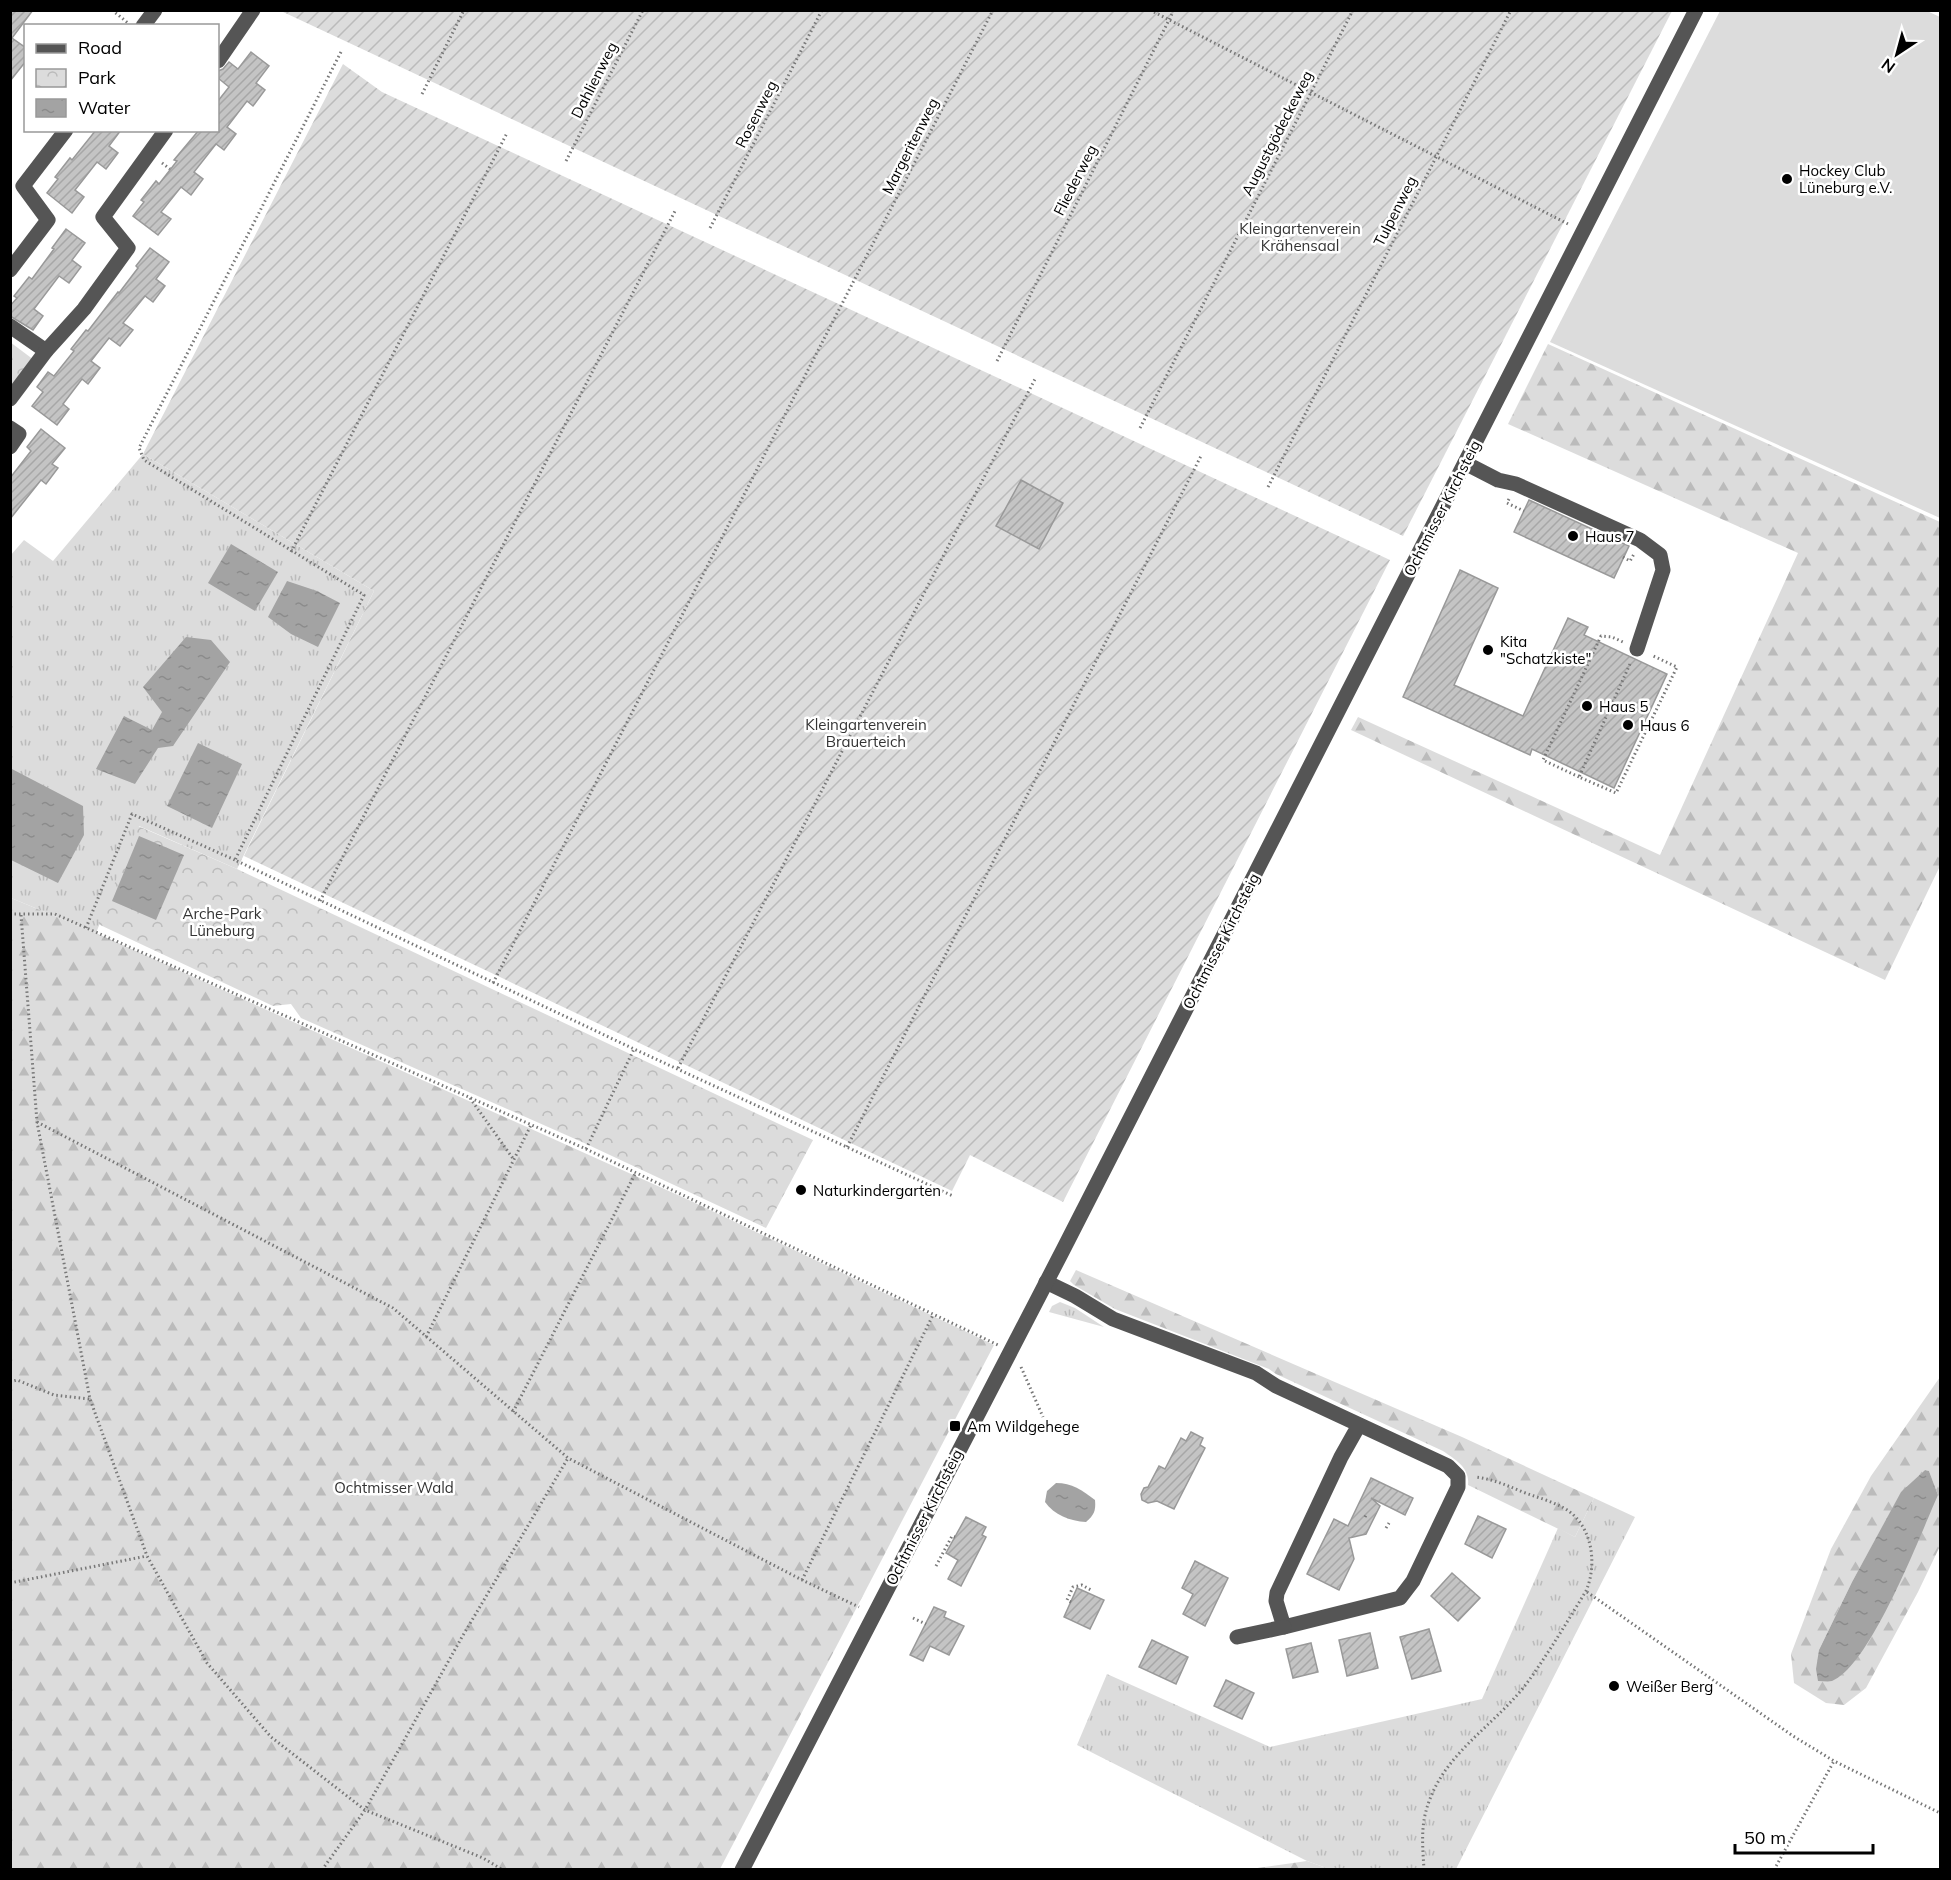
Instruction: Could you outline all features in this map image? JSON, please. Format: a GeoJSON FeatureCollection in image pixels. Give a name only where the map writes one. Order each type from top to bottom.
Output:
{"type":"FeatureCollection","features":[{"type":"Feature","properties":{"kind":"street"},"geometry":{"type":"LineString","coordinates":[[144,24],[154,10]]}},
{"type":"Feature","properties":{"kind":"street"},"geometry":{"type":"LineString","coordinates":[[219,60],[253,10]]}},
{"type":"Feature","properties":{"kind":"street","name":"Ochtmisser Kirchsteig"},"geometry":{"type":"LineString","coordinates":[[742,1869],[1046,1282],[1696,10]]}},
{"type":"Feature","properties":{"kind":"street"},"geometry":{"type":"LineString","coordinates":[[10,270],[48,220],[23,186],[64,132]]}},
{"type":"Feature","properties":{"kind":"street"},"geometry":{"type":"LineString","coordinates":[[10,399],[46,351],[84,309],[128,248],[103,218],[165,132]]}},
{"type":"Feature","properties":{"kind":"street"},"geometry":{"type":"LineString","coordinates":[[10,326],[46,351]]}},
{"type":"Feature","properties":{"kind":"street"},"geometry":{"type":"LineString","coordinates":[[10,428],[19,434],[10,447]]}},
{"type":"Feature","properties":{"kind":"street"},"geometry":{"type":"LineString","coordinates":[[1465,463],[1498,480],[1516,484],[1640,540],[1660,555],[1663,570],[1637,649]]}},
{"type":"Feature","properties":{"kind":"street"},"geometry":{"type":"LineString","coordinates":[[1046,1282],[1113,1319],[1256,1373],[1276,1386],[1448,1466],[1458,1476],[1458,1487],[1413,1581],[1400,1598],[1237,1637]]}},
{"type":"Feature","properties":{"kind":"street"},"geometry":{"type":"LineString","coordinates":[[1284,1627],[1276,1601],[1276,1593],[1341,1457],[1359,1425]]}},
{"type":"Feature","properties":{"kind":"path"},"geometry":{"type":"LineString","coordinates":[[112,10],[130,24]]}},
{"type":"Feature","properties":{"kind":"path"},"geometry":{"type":"LineString","coordinates":[[422,94],[464,10]]}},
{"type":"Feature","properties":{"kind":"path","name":"Dahlienweg"},"geometry":{"type":"LineString","coordinates":[[566,161],[643,10]]}},
{"type":"Feature","properties":{"kind":"path","name":"Rosenweg"},"geometry":{"type":"LineString","coordinates":[[711,228],[822,10]]}},
{"type":"Feature","properties":{"kind":"path","name":"Margeritenweg"},"geometry":{"type":"LineString","coordinates":[[493,983],[993,10]]}},
{"type":"Feature","properties":{"kind":"path"},"geometry":{"type":"LineString","coordinates":[[1150,10],[1583,232]]}},
{"type":"Feature","properties":{"kind":"path","name":"Fliederweg"},"geometry":{"type":"LineString","coordinates":[[997,361],[1174,10]]}},
{"type":"Feature","properties":{"kind":"path","name":"Augustgödeckeweg"},"geometry":{"type":"LineString","coordinates":[[1140,428],[1353,10]]}},
{"type":"Feature","properties":{"kind":"path","name":"Tulpenweg"},"geometry":{"type":"LineString","coordinates":[[1268,487],[1511,10]]}},
{"type":"Feature","properties":{"kind":"path"},"geometry":{"type":"LineString","coordinates":[[235,860],[364,595],[144,460],[139,448],[341,52]]}},
{"type":"Feature","properties":{"kind":"path"},"geometry":{"type":"LineString","coordinates":[[291,552],[507,133]]}},
{"type":"Feature","properties":{"kind":"path"},"geometry":{"type":"LineString","coordinates":[[320,901],[675,211]]}},
{"type":"Feature","properties":{"kind":"path"},"geometry":{"type":"LineString","coordinates":[[678,1068],[1035,378]]}},
{"type":"Feature","properties":{"kind":"path"},"geometry":{"type":"LineString","coordinates":[[847,1147],[1201,456]]}},
{"type":"Feature","properties":{"kind":"path"},"geometry":{"type":"LineString","coordinates":[[1601,636],[1612,637],[1677,667],[1616,793],[1579,777],[1543,760],[1601,636]]}},
{"type":"Feature","properties":{"kind":"path"},"geometry":{"type":"LineString","coordinates":[[1579,777],[1637,649]]}},
{"type":"Feature","properties":{"kind":"path"},"geometry":{"type":"LineString","coordinates":[[86,928],[132,814],[954,1196]]}},
{"type":"Feature","properties":{"kind":"path"},"geometry":{"type":"LineString","coordinates":[[10,915],[55,914],[586,1149],[933,1315],[1008,1355],[1022,1368],[1043,1418]]}},
{"type":"Feature","properties":{"kind":"path"},"geometry":{"type":"LineString","coordinates":[[21,915],[37,1122],[90,1399],[147,1556],[207,1663],[271,1737],[364,1810],[483,1858],[503,1869]]}},
{"type":"Feature","properties":{"kind":"path"},"geometry":{"type":"LineString","coordinates":[[586,1149],[634,1049]]}},
{"type":"Feature","properties":{"kind":"path"},"geometry":{"type":"LineString","coordinates":[[469,1097],[514,1160]]}},
{"type":"Feature","properties":{"kind":"path"},"geometry":{"type":"LineString","coordinates":[[37,1122],[393,1308],[568,1458],[802,1580],[874,1614]]}},
{"type":"Feature","properties":{"kind":"path"},"geometry":{"type":"LineString","coordinates":[[426,1337],[531,1125]]}},
{"type":"Feature","properties":{"kind":"path"},"geometry":{"type":"LineString","coordinates":[[513,1412],[636,1172]]}},
{"type":"Feature","properties":{"kind":"path"},"geometry":{"type":"LineString","coordinates":[[802,1580],[933,1315]]}},
{"type":"Feature","properties":{"kind":"path"},"geometry":{"type":"LineString","coordinates":[[10,1382],[17,1380],[54,1395],[90,1399]]}},
{"type":"Feature","properties":{"kind":"path"},"geometry":{"type":"LineString","coordinates":[[322,1869],[364,1810],[462,1637],[568,1458]]}},
{"type":"Feature","properties":{"kind":"path"},"geometry":{"type":"LineString","coordinates":[[1425,1869],[1423,1836],[1425,1816],[1432,1793],[1442,1774],[1456,1755],[1507,1707],[1527,1683],[1590,1582],[1591,1550],[1587,1534],[1579,1521],[1563,1508],[1493,1480],[1458,1476]]}},
{"type":"Feature","properties":{"kind":"path"},"geometry":{"type":"LineString","coordinates":[[1386,1528],[1389,1523]]}},
{"type":"Feature","properties":{"kind":"path"},"geometry":{"type":"LineString","coordinates":[[936,1566],[952,1536],[955,1537]]}},
{"type":"Feature","properties":{"kind":"path"},"geometry":{"type":"LineString","coordinates":[[10,1583],[147,1556]]}},
{"type":"Feature","properties":{"kind":"path"},"geometry":{"type":"LineString","coordinates":[[1071,1602],[1067,1600],[1073,1587],[1082,1585],[1091,1590]]}},
{"type":"Feature","properties":{"kind":"path"},"geometry":{"type":"LineString","coordinates":[[1586,1591],[1793,1736],[1834,1761],[1941,1813]]}},
{"type":"Feature","properties":{"kind":"path"},"geometry":{"type":"LineString","coordinates":[[913,1618],[926,1624]]}},
{"type":"Feature","properties":{"kind":"path"},"geometry":{"type":"LineString","coordinates":[[1774,1869],[1834,1761]]}},
{"type":"Feature","properties":{"kind":"green space","name":"Kleingartenverein Krähensaal"},"geometry":{"type":"Polygon","coordinates":[[[281,10],[1672,11],[1403,536],[281,10]]]}},
{"type":"Feature","properties":{"kind":"green space","name":"Hockey Club Lüneburg e.V."},"geometry":{"type":"Polygon","coordinates":[[[1720,11],[1927,11],[1940,17],[1940,518],[1550,342],[1720,11]]]}},
{"type":"Feature","properties":{"kind":"green space","name":"Kleingartenverein Brauerteich"},"geometry":{"type":"Polygon","coordinates":[[[343,64],[382,92],[1390,560],[1063,1202],[970,1155],[952,1191],[244,856],[374,591],[143,454],[343,64]]]}},
{"type":"Feature","properties":{"kind":"green space"},"geometry":{"type":"Polygon","coordinates":[[[10,342],[34,360],[10,391],[10,342]]]}},
{"type":"Feature","properties":{"kind":"green space"},"geometry":{"type":"Polygon","coordinates":[[[1548,344],[1940,522],[1940,866],[1885,980],[1351,730],[1358,717],[1660,855],[1798,553],[1508,424],[1548,344]]]}},
{"type":"Feature","properties":{"kind":"green space"},"geometry":{"type":"Polygon","coordinates":[[[143,454],[374,591],[237,869],[139,826],[96,933],[11,898],[10,556],[24,540],[53,561],[143,454]]]}},
{"type":"Feature","properties":{"kind":"green space","name":"Arche-Park Lüneburg"},"geometry":{"type":"Polygon","coordinates":[[[138,826],[237,869],[813,1140],[766,1228],[582,1142],[301,1018],[291,1004],[273,1006],[98,924],[138,826]]]}},
{"type":"Feature","properties":{"kind":"green space","name":"Ochtmisser Wald"},"geometry":{"type":"Polygon","coordinates":[[[11,898],[96,933],[691,1201],[994,1345],[720,1869],[11,1869],[11,898]]]}},
{"type":"Feature","properties":{"kind":"green space"},"geometry":{"type":"Polygon","coordinates":[[[1076,1270],[1462,1437],[1594,1498],[1575,1537],[1468,1485],[1464,1469],[1443,1451],[1269,1369],[1115,1309],[1070,1281],[1076,1270]]]}},
{"type":"Feature","properties":{"kind":"green space"},"geometry":{"type":"Polygon","coordinates":[[[1060,1302],[1075,1308],[1104,1327],[1049,1312],[1052,1306],[1060,1302]]]}},
{"type":"Feature","properties":{"kind":"green space"},"geometry":{"type":"Polygon","coordinates":[[[1940,1377],[1940,1546],[1866,1688],[1844,1705],[1826,1703],[1794,1683],[1791,1654],[1831,1549],[1871,1476],[1940,1377]],[[1925,1470],[1901,1493],[1852,1582],[1819,1650],[1938,1495],[1929,1471],[1925,1470]]]}},
{"type":"Feature","properties":{"kind":"green space"},"geometry":{"type":"Polygon","coordinates":[[[1594,1498],[1635,1517],[1456,1869],[1329,1869],[1307,1861],[1077,1745],[1107,1674],[1270,1747],[1482,1699],[1558,1528],[1575,1537],[1594,1498]]]}},
{"type":"Feature","properties":{"kind":"green space"},"geometry":{"type":"Polygon","coordinates":[[[1307,1861],[1329,1869],[1250,1869],[1307,1861]]]}},
{"type":"Feature","properties":{"kind":"water"},"geometry":{"type":"Polygon","coordinates":[[[231,544],[278,572],[255,611],[208,583],[231,544]]]}},
{"type":"Feature","properties":{"kind":"water"},"geometry":{"type":"Polygon","coordinates":[[[287,581],[317,591],[340,603],[318,647],[291,634],[268,617],[287,581]]]}},
{"type":"Feature","properties":{"kind":"water"},"geometry":{"type":"Polygon","coordinates":[[[186,637],[211,640],[230,662],[173,746],[158,748],[135,784],[96,769],[124,716],[152,730],[162,712],[143,687],[186,637]]]}},
{"type":"Feature","properties":{"kind":"water"},"geometry":{"type":"Polygon","coordinates":[[[198,743],[242,764],[212,828],[167,806],[198,743]]]}},
{"type":"Feature","properties":{"kind":"water"},"geometry":{"type":"Polygon","coordinates":[[[10,768],[83,806],[84,835],[58,883],[11,860],[10,768]]]}},
{"type":"Feature","properties":{"kind":"water"},"geometry":{"type":"Polygon","coordinates":[[[139,836],[184,855],[156,920],[112,901],[139,836]]]}},
{"type":"Feature","properties":{"kind":"water"},"geometry":{"type":"Polygon","coordinates":[[[1925,1470],[1929,1471],[1938,1495],[1893,1597],[1878,1626],[1847,1670],[1832,1681],[1818,1681],[1816,1669],[1819,1650],[1852,1582],[1901,1492],[1925,1470]]]}},
{"type":"Feature","properties":{"kind":"water"},"geometry":{"type":"Polygon","coordinates":[[[1056,1483],[1077,1488],[1095,1500],[1094,1512],[1086,1522],[1063,1516],[1045,1502],[1047,1491],[1056,1483]]]}},
{"type":"Feature","properties":{"kind":"building"},"geometry":{"type":"Polygon","coordinates":[[[10,10],[33,10],[12,38],[24,47],[24,64],[10,81],[10,10]]]}},
{"type":"Feature","properties":{"kind":"building"},"geometry":{"type":"Polygon","coordinates":[[[251,52],[269,66],[256,83],[265,90],[253,106],[247,101],[227,127],[236,134],[224,150],[216,144],[194,172],[203,179],[191,195],[181,187],[161,212],[171,219],[158,235],[133,216],[144,202],[141,200],[156,181],[159,184],[177,161],[174,160],[197,132],[219,132],[219,100],[229,87],[219,79],[219,71],[229,62],[238,69],[251,52]]]}},
{"type":"Feature","properties":{"kind":"building"},"geometry":{"type":"Polygon","coordinates":[[[94,132],[120,132],[109,146],[118,153],[106,169],[97,162],[75,190],[84,197],[72,213],[47,193],[58,179],[55,177],[70,158],[72,160],[94,132]]]}},
{"type":"Feature","properties":{"kind":"building"},"geometry":{"type":"Polygon","coordinates":[[[66,229],[85,243],[72,260],[81,267],[69,283],[59,276],[34,309],[43,316],[33,330],[10,316],[10,306],[17,298],[14,296],[29,277],[32,279],[66,229]]]}},
{"type":"Feature","properties":{"kind":"building"},"geometry":{"type":"Polygon","coordinates":[[[150,248],[169,262],[156,279],[165,286],[153,302],[145,296],[123,323],[133,330],[120,346],[109,338],[91,361],[100,368],[88,384],[82,379],[63,404],[69,409],[57,425],[32,406],[43,392],[37,387],[48,372],[54,376],[74,351],[71,349],[119,293],[150,248]]]}},
{"type":"Feature","properties":{"kind":"building"},"geometry":{"type":"Polygon","coordinates":[[[41,429],[65,448],[52,464],[58,468],[46,484],[41,480],[10,519],[10,478],[31,451],[27,447],[41,429]]]}},
{"type":"Feature","properties":{"kind":"building"},"geometry":{"type":"Polygon","coordinates":[[[1021,480],[1063,503],[1039,549],[996,526],[1021,480]]]}},
{"type":"Feature","properties":{"kind":"building","name":"Haus 7"},"geometry":{"type":"Polygon","coordinates":[[[1529,500],[1629,546],[1614,578],[1514,532],[1529,500]]]}},
{"type":"Feature","properties":{"kind":"building"},"geometry":{"type":"Polygon","coordinates":[[[1460,570],[1498,588],[1454,685],[1523,716],[1568,618],[1588,627],[1584,635],[1667,674],[1614,788],[1532,749],[1530,755],[1403,697],[1460,570]]]}},
{"type":"Feature","properties":{"kind":"building"},"geometry":{"type":"Polygon","coordinates":[[[1191,1432],[1203,1438],[1200,1445],[1205,1448],[1174,1509],[1157,1501],[1148,1503],[1142,1500],[1141,1494],[1144,1488],[1148,1487],[1159,1466],[1165,1469],[1181,1438],[1186,1441],[1191,1432]]]}},
{"type":"Feature","properties":{"kind":"building"},"geometry":{"type":"Polygon","coordinates":[[[1371,1478],[1413,1498],[1405,1515],[1371,1498],[1380,1506],[1366,1534],[1349,1538],[1354,1559],[1339,1590],[1307,1574],[1334,1519],[1348,1526],[1371,1478]]]}},
{"type":"Feature","properties":{"kind":"building"},"geometry":{"type":"Polygon","coordinates":[[[1478,1516],[1506,1529],[1492,1558],[1465,1544],[1478,1516]]]}},
{"type":"Feature","properties":{"kind":"building"},"geometry":{"type":"Polygon","coordinates":[[[966,1517],[986,1527],[982,1535],[986,1537],[961,1586],[948,1579],[958,1560],[946,1553],[966,1517]]]}},
{"type":"Feature","properties":{"kind":"building"},"geometry":{"type":"Polygon","coordinates":[[[1195,1561],[1228,1578],[1205,1626],[1183,1614],[1193,1594],[1182,1588],[1195,1561]]]}},
{"type":"Feature","properties":{"kind":"building"},"geometry":{"type":"Polygon","coordinates":[[[1452,1573],[1480,1598],[1458,1621],[1431,1596],[1452,1573]]]}},
{"type":"Feature","properties":{"kind":"building"},"geometry":{"type":"Polygon","coordinates":[[[1077,1588],[1104,1600],[1090,1629],[1064,1617],[1077,1588]]]}},
{"type":"Feature","properties":{"kind":"building"},"geometry":{"type":"Polygon","coordinates":[[[934,1607],[946,1612],[944,1617],[964,1626],[949,1655],[930,1646],[923,1661],[910,1655],[934,1607]]]}},
{"type":"Feature","properties":{"kind":"building"},"geometry":{"type":"Polygon","coordinates":[[[1429,1629],[1441,1671],[1412,1679],[1400,1637],[1429,1629]]]}},
{"type":"Feature","properties":{"kind":"building"},"geometry":{"type":"Polygon","coordinates":[[[1370,1633],[1378,1668],[1347,1676],[1339,1640],[1370,1633]]]}},
{"type":"Feature","properties":{"kind":"building"},"geometry":{"type":"Polygon","coordinates":[[[1152,1640],[1188,1657],[1176,1684],[1139,1667],[1152,1640]]]}},
{"type":"Feature","properties":{"kind":"building"},"geometry":{"type":"Polygon","coordinates":[[[1311,1643],[1318,1672],[1293,1678],[1286,1649],[1311,1643]]]}},
{"type":"Feature","properties":{"kind":"building"},"geometry":{"type":"Polygon","coordinates":[[[1226,1680],[1254,1693],[1242,1719],[1214,1706],[1226,1680]]]}},
{"type":"Feature","properties":{"kind":"place","name":"Hockey Club Lüneburg e.V."},"geometry":{"type":"Point","coordinates":[1787,179]}},
{"type":"Feature","properties":{"kind":"place","name":"Haus 7"},"geometry":{"type":"Point","coordinates":[1573,536]}},
{"type":"Feature","properties":{"kind":"place","name":"Kita \"Schatzkiste\""},"geometry":{"type":"Point","coordinates":[1488,650]}},
{"type":"Feature","properties":{"kind":"place","name":"Haus 5"},"geometry":{"type":"Point","coordinates":[1587,706]}},
{"type":"Feature","properties":{"kind":"place","name":"Haus 6"},"geometry":{"type":"Point","coordinates":[1628,725]}},
{"type":"Feature","properties":{"kind":"place","name":"Naturkindergarten"},"geometry":{"type":"Point","coordinates":[801,1190]}},
{"type":"Feature","properties":{"kind":"place","name":"Am Wildgehege"},"geometry":{"type":"Point","coordinates":[955,1426]}},
{"type":"Feature","properties":{"kind":"place","name":"Weißer Berg"},"geometry":{"type":"Point","coordinates":[1614,1686]}}]}
